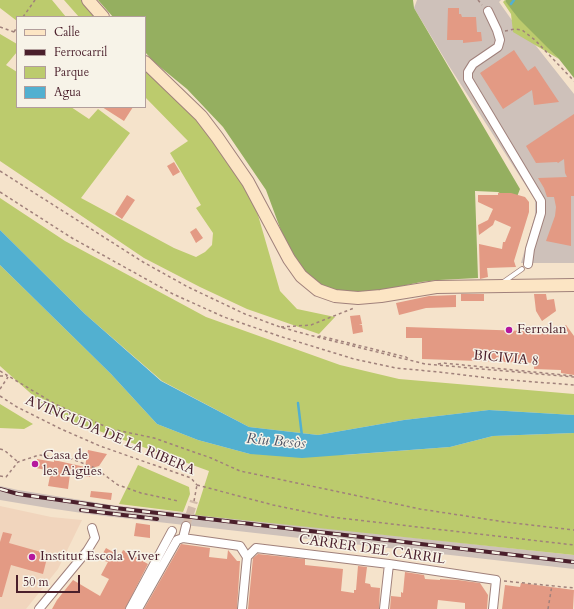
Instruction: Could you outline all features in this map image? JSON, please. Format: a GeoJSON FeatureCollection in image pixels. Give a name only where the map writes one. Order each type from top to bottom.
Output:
{"type":"FeatureCollection","features":[{"type":"Feature","properties":{"kind":"street"},"geometry":{"type":"LineString","coordinates":[[88,0],[102,16]]}},
{"type":"Feature","properties":{"kind":"street"},"geometry":{"type":"LineString","coordinates":[[488,11],[500,40],[498,47],[470,67],[468,79],[541,201],[539,223],[525,267]]}},
{"type":"Feature","properties":{"kind":"street"},"geometry":{"type":"LineString","coordinates":[[146,63],[201,116],[218,137],[248,182],[289,260],[301,276],[318,290],[334,296],[358,298],[381,296],[436,287],[574,285]]}},
{"type":"Feature","properties":{"kind":"street"},"geometry":{"type":"LineString","coordinates":[[138,609],[180,539],[186,526]]}},
{"type":"Feature","properties":{"kind":"street"},"geometry":{"type":"LineString","coordinates":[[39,609],[87,551],[95,538],[92,528]]}},
{"type":"Feature","properties":{"kind":"street"},"geometry":{"type":"LineString","coordinates":[[130,609],[172,531]]}},
{"type":"Feature","properties":{"kind":"street"},"geometry":{"type":"LineString","coordinates":[[180,539],[240,546],[247,557],[242,609]]}},
{"type":"Feature","properties":{"kind":"street","name":"CARRER DEL CARRIL"},"geometry":{"type":"LineString","coordinates":[[247,557],[256,548],[389,564],[496,580]]}},
{"type":"Feature","properties":{"kind":"street"},"geometry":{"type":"LineString","coordinates":[[384,609],[389,564]]}},
{"type":"Feature","properties":{"kind":"street"},"geometry":{"type":"LineString","coordinates":[[493,609],[496,580]]}},
{"type":"Feature","properties":{"kind":"lane"},"geometry":{"type":"LineString","coordinates":[[499,286],[525,267]]}},
{"type":"Feature","properties":{"kind":"path"},"geometry":{"type":"LineString","coordinates":[[24,16],[35,0]]}},
{"type":"Feature","properties":{"kind":"path"},"geometry":{"type":"LineString","coordinates":[[0,27],[14,32],[16,29]]}},
{"type":"Feature","properties":{"kind":"path"},"geometry":{"type":"LineString","coordinates":[[498,35],[514,29],[522,30],[535,40],[574,81]]}},
{"type":"Feature","properties":{"kind":"path"},"geometry":{"type":"LineString","coordinates":[[0,171],[143,262],[181,283],[245,314],[280,327],[406,357],[412,361],[436,365],[574,376]]}},
{"type":"Feature","properties":{"kind":"path"},"geometry":{"type":"LineString","coordinates":[[0,192],[72,238],[173,294],[224,317],[279,336],[354,359],[396,368],[497,379],[574,385]]}},
{"type":"Feature","properties":{"kind":"path"},"geometry":{"type":"LineString","coordinates":[[280,327],[311,325],[355,308]]}},
{"type":"Feature","properties":{"kind":"path"},"geometry":{"type":"LineString","coordinates":[[0,371],[55,404],[111,428],[154,438],[211,458],[240,471],[420,509],[505,522],[574,530]]}},
{"type":"Feature","properties":{"kind":"path"},"geometry":{"type":"LineString","coordinates":[[0,376],[7,376]]}},
{"type":"Feature","properties":{"kind":"path"},"geometry":{"type":"LineString","coordinates":[[0,389],[7,376]]}},
{"type":"Feature","properties":{"kind":"path","name":"AVINGUDA DE LA RIBERA"},"geometry":{"type":"LineString","coordinates":[[0,396],[17,407],[100,446],[191,478],[197,485],[194,501]]}},
{"type":"Feature","properties":{"kind":"path"},"geometry":{"type":"LineString","coordinates":[[0,449],[4,450],[18,462]]}},
{"type":"Feature","properties":{"kind":"path"},"geometry":{"type":"LineString","coordinates":[[0,476],[6,477],[18,462],[39,455],[72,459],[95,468],[118,485],[141,493],[178,501]]}},
{"type":"Feature","properties":{"kind":"path"},"geometry":{"type":"LineString","coordinates":[[197,485],[273,505],[331,517],[574,545]]}},
{"type":"Feature","properties":{"kind":"path"},"geometry":{"type":"LineString","coordinates":[[496,580],[574,588]]}},
{"type":"Feature","properties":{"kind":"path"},"geometry":{"type":"LineString","coordinates":[[548,609],[552,585]]}},
{"type":"Feature","properties":{"kind":"shaded area"},"geometry":{"type":"Polygon","coordinates":[[[417,0],[501,0],[499,2],[516,26],[529,37],[574,94],[574,263],[521,263],[535,215],[535,200],[449,66],[414,8],[417,0]]]}},
{"type":"Feature","properties":{"kind":"shaded area"},"geometry":{"type":"Polygon","coordinates":[[[0,486],[112,505],[574,555],[574,569],[96,515],[0,500],[0,486]]]}},
{"type":"Feature","properties":{"kind":"shaded area","name":"Institut Escola Viver"},"geometry":{"type":"Polygon","coordinates":[[[0,506],[51,517],[82,520],[58,569],[26,609],[0,609],[0,506]]]}},
{"type":"Feature","properties":{"kind":"green space"},"geometry":{"type":"Polygon","coordinates":[[[0,0],[52,0],[65,16],[16,16],[16,20],[0,8],[0,0]]]}},
{"type":"Feature","properties":{"kind":"green space"},"geometry":{"type":"Polygon","coordinates":[[[64,0],[82,0],[96,16],[78,16],[64,0]]]}},
{"type":"Feature","properties":{"kind":"green space"},"geometry":{"type":"Polygon","coordinates":[[[98,0],[413,0],[414,8],[520,189],[515,202],[498,192],[475,191],[478,278],[421,282],[369,293],[326,296],[300,282],[266,190],[223,127],[187,89],[154,62],[146,53],[146,16],[112,16],[98,0]]]}},
{"type":"Feature","properties":{"kind":"green space"},"geometry":{"type":"Polygon","coordinates":[[[505,0],[559,59],[513,32],[511,14],[503,2],[505,0]]]}},
{"type":"Feature","properties":{"kind":"green space"},"geometry":{"type":"Polygon","coordinates":[[[574,0],[574,78],[559,59],[519,19],[505,1],[574,0]]]}},
{"type":"Feature","properties":{"kind":"green space"},"geometry":{"type":"Polygon","coordinates":[[[0,34],[16,43],[16,53],[6,65],[16,71],[16,108],[72,108],[89,119],[98,109],[130,133],[81,198],[174,248],[196,257],[205,252],[212,245],[213,233],[196,208],[201,205],[170,153],[188,141],[146,98],[146,71],[198,119],[249,194],[258,215],[280,291],[297,309],[335,317],[319,334],[247,309],[144,258],[0,161],[0,34]]]}},
{"type":"Feature","properties":{"kind":"green space"},"geometry":{"type":"Polygon","coordinates":[[[0,198],[65,241],[206,317],[340,365],[399,379],[574,394],[574,415],[489,410],[404,420],[318,435],[249,427],[162,381],[85,314],[0,230],[0,198]]]}},
{"type":"Feature","properties":{"kind":"green space"},"geometry":{"type":"Polygon","coordinates":[[[0,265],[111,374],[157,424],[198,440],[250,454],[344,455],[450,447],[493,436],[574,433],[574,555],[195,515],[209,471],[55,415],[0,366],[0,265]]]}},
{"type":"Feature","properties":{"kind":"green space"},"geometry":{"type":"Polygon","coordinates":[[[0,404],[33,424],[24,429],[0,428],[0,404]]]}},
{"type":"Feature","properties":{"kind":"green space"},"geometry":{"type":"Polygon","coordinates":[[[138,465],[189,487],[190,494],[183,512],[119,504],[138,465]]]}},
{"type":"Feature","properties":{"kind":"water","name":"Riu Besòs"},"geometry":{"type":"Polygon","coordinates":[[[0,230],[85,314],[161,381],[249,427],[318,435],[404,420],[489,410],[574,415],[574,433],[493,436],[450,447],[302,458],[250,454],[198,440],[157,424],[111,374],[0,265],[0,230]]]}},
{"type":"Feature","properties":{"kind":"building"},"geometry":{"type":"Polygon","coordinates":[[[448,8],[459,8],[459,14],[461,14],[462,17],[476,17],[477,32],[481,32],[482,41],[463,43],[463,40],[447,40],[448,8]]]}},
{"type":"Feature","properties":{"kind":"building"},"geometry":{"type":"Polygon","coordinates":[[[514,50],[528,71],[535,66],[559,102],[534,105],[532,90],[503,109],[480,73],[514,50]]]}},
{"type":"Feature","properties":{"kind":"building"},"geometry":{"type":"Polygon","coordinates":[[[104,108],[132,108],[124,121],[104,108]]]}},
{"type":"Feature","properties":{"kind":"building"},"geometry":{"type":"Polygon","coordinates":[[[574,114],[574,196],[571,196],[571,246],[546,241],[555,216],[556,207],[554,197],[547,197],[538,178],[567,177],[565,173],[564,159],[558,163],[536,163],[526,146],[574,114]]]}},
{"type":"Feature","properties":{"kind":"building"},"geometry":{"type":"Polygon","coordinates":[[[174,162],[180,172],[173,176],[167,166],[174,162]]]}},
{"type":"Feature","properties":{"kind":"building"},"geometry":{"type":"Polygon","coordinates":[[[498,193],[511,193],[525,197],[529,202],[529,212],[514,261],[516,267],[487,268],[488,277],[480,279],[479,244],[502,249],[503,242],[505,242],[511,227],[495,220],[493,225],[479,235],[478,225],[488,220],[493,209],[478,202],[478,195],[498,195],[498,193]]]}},
{"type":"Feature","properties":{"kind":"building"},"geometry":{"type":"Polygon","coordinates":[[[127,195],[135,200],[122,219],[115,214],[127,195]]]}},
{"type":"Feature","properties":{"kind":"building"},"geometry":{"type":"Polygon","coordinates":[[[196,228],[203,238],[196,243],[190,232],[196,228]]]}},
{"type":"Feature","properties":{"kind":"building"},"geometry":{"type":"Polygon","coordinates":[[[461,294],[484,294],[484,301],[461,301],[461,294]]]}},
{"type":"Feature","properties":{"kind":"building"},"geometry":{"type":"Polygon","coordinates":[[[534,294],[546,294],[547,300],[554,299],[556,311],[542,321],[536,311],[534,294]]]}},
{"type":"Feature","properties":{"kind":"building"},"geometry":{"type":"Polygon","coordinates":[[[456,295],[456,307],[426,308],[399,315],[396,303],[429,296],[456,295]]]}},
{"type":"Feature","properties":{"kind":"building"},"geometry":{"type":"Polygon","coordinates":[[[360,315],[362,324],[359,325],[362,325],[363,332],[353,334],[350,316],[360,315]]]}},
{"type":"Feature","properties":{"kind":"building"},"geometry":{"type":"Polygon","coordinates":[[[566,325],[574,336],[574,375],[561,373],[561,370],[534,369],[534,363],[422,359],[422,338],[406,338],[406,327],[556,332],[566,325]]]}},
{"type":"Feature","properties":{"kind":"building"},"geometry":{"type":"Polygon","coordinates":[[[88,450],[107,454],[99,466],[92,468],[90,477],[70,474],[68,489],[48,486],[51,471],[36,468],[37,459],[54,462],[54,460],[85,467],[88,450]]]}},
{"type":"Feature","properties":{"kind":"building"},"geometry":{"type":"Polygon","coordinates":[[[91,491],[112,493],[111,500],[90,497],[91,491]]]}},
{"type":"Feature","properties":{"kind":"building"},"geometry":{"type":"Polygon","coordinates":[[[136,523],[150,525],[150,538],[134,536],[136,523]]]}},
{"type":"Feature","properties":{"kind":"building"},"geometry":{"type":"Polygon","coordinates":[[[3,532],[12,534],[9,543],[48,554],[43,574],[11,565],[2,597],[0,597],[0,542],[3,532]]]}},
{"type":"Feature","properties":{"kind":"building"},"geometry":{"type":"Polygon","coordinates":[[[181,544],[210,548],[209,557],[227,559],[228,550],[237,561],[240,561],[237,609],[144,609],[181,544]]]}},
{"type":"Feature","properties":{"kind":"building"},"geometry":{"type":"Polygon","coordinates":[[[106,548],[120,556],[123,550],[148,564],[125,609],[52,609],[57,600],[73,580],[100,596],[109,579],[101,575],[108,562],[105,561],[107,558],[102,555],[106,548]]]}},
{"type":"Feature","properties":{"kind":"building"},"geometry":{"type":"Polygon","coordinates":[[[258,554],[305,559],[305,565],[343,569],[341,591],[354,593],[354,590],[356,590],[358,566],[367,567],[365,583],[370,584],[371,587],[380,588],[379,609],[248,609],[253,558],[258,554]]]}},
{"type":"Feature","properties":{"kind":"building"},"geometry":{"type":"Polygon","coordinates":[[[405,572],[424,575],[425,579],[458,580],[480,583],[488,595],[487,609],[465,609],[465,603],[438,600],[437,609],[390,609],[391,596],[401,597],[401,592],[403,593],[405,572]]]}},
{"type":"Feature","properties":{"kind":"building"},"geometry":{"type":"Polygon","coordinates":[[[521,583],[574,590],[573,609],[502,609],[505,585],[520,587],[521,583]]]}},
{"type":"Feature","properties":{"kind":"waterway"},"geometry":{"type":"LineString","coordinates":[[511,4],[514,0]]}},
{"type":"Feature","properties":{"kind":"waterway","name":"Riu Besòs"},"geometry":{"type":"LineString","coordinates":[[298,403],[302,436]]}},
{"type":"Feature","properties":{"kind":"tunnel"},"geometry":{"type":"LineString","coordinates":[[186,526],[194,501]]}},
{"type":"Feature","properties":{"kind":"railway"},"geometry":{"type":"LineString","coordinates":[[0,489],[18,494],[115,508],[574,562]]}},
{"type":"Feature","properties":{"kind":"railway"},"geometry":{"type":"LineString","coordinates":[[81,510],[157,519]]}},
{"type":"Feature","properties":{"kind":"place","name":"Ferrolan"},"geometry":{"type":"Point","coordinates":[509,330]}},
{"type":"Feature","properties":{"kind":"place","name":"Casa de les Aigües"},"geometry":{"type":"Point","coordinates":[35,464]}},
{"type":"Feature","properties":{"kind":"place","name":"Institut Escola Viver"},"geometry":{"type":"Point","coordinates":[32,557]}}]}
